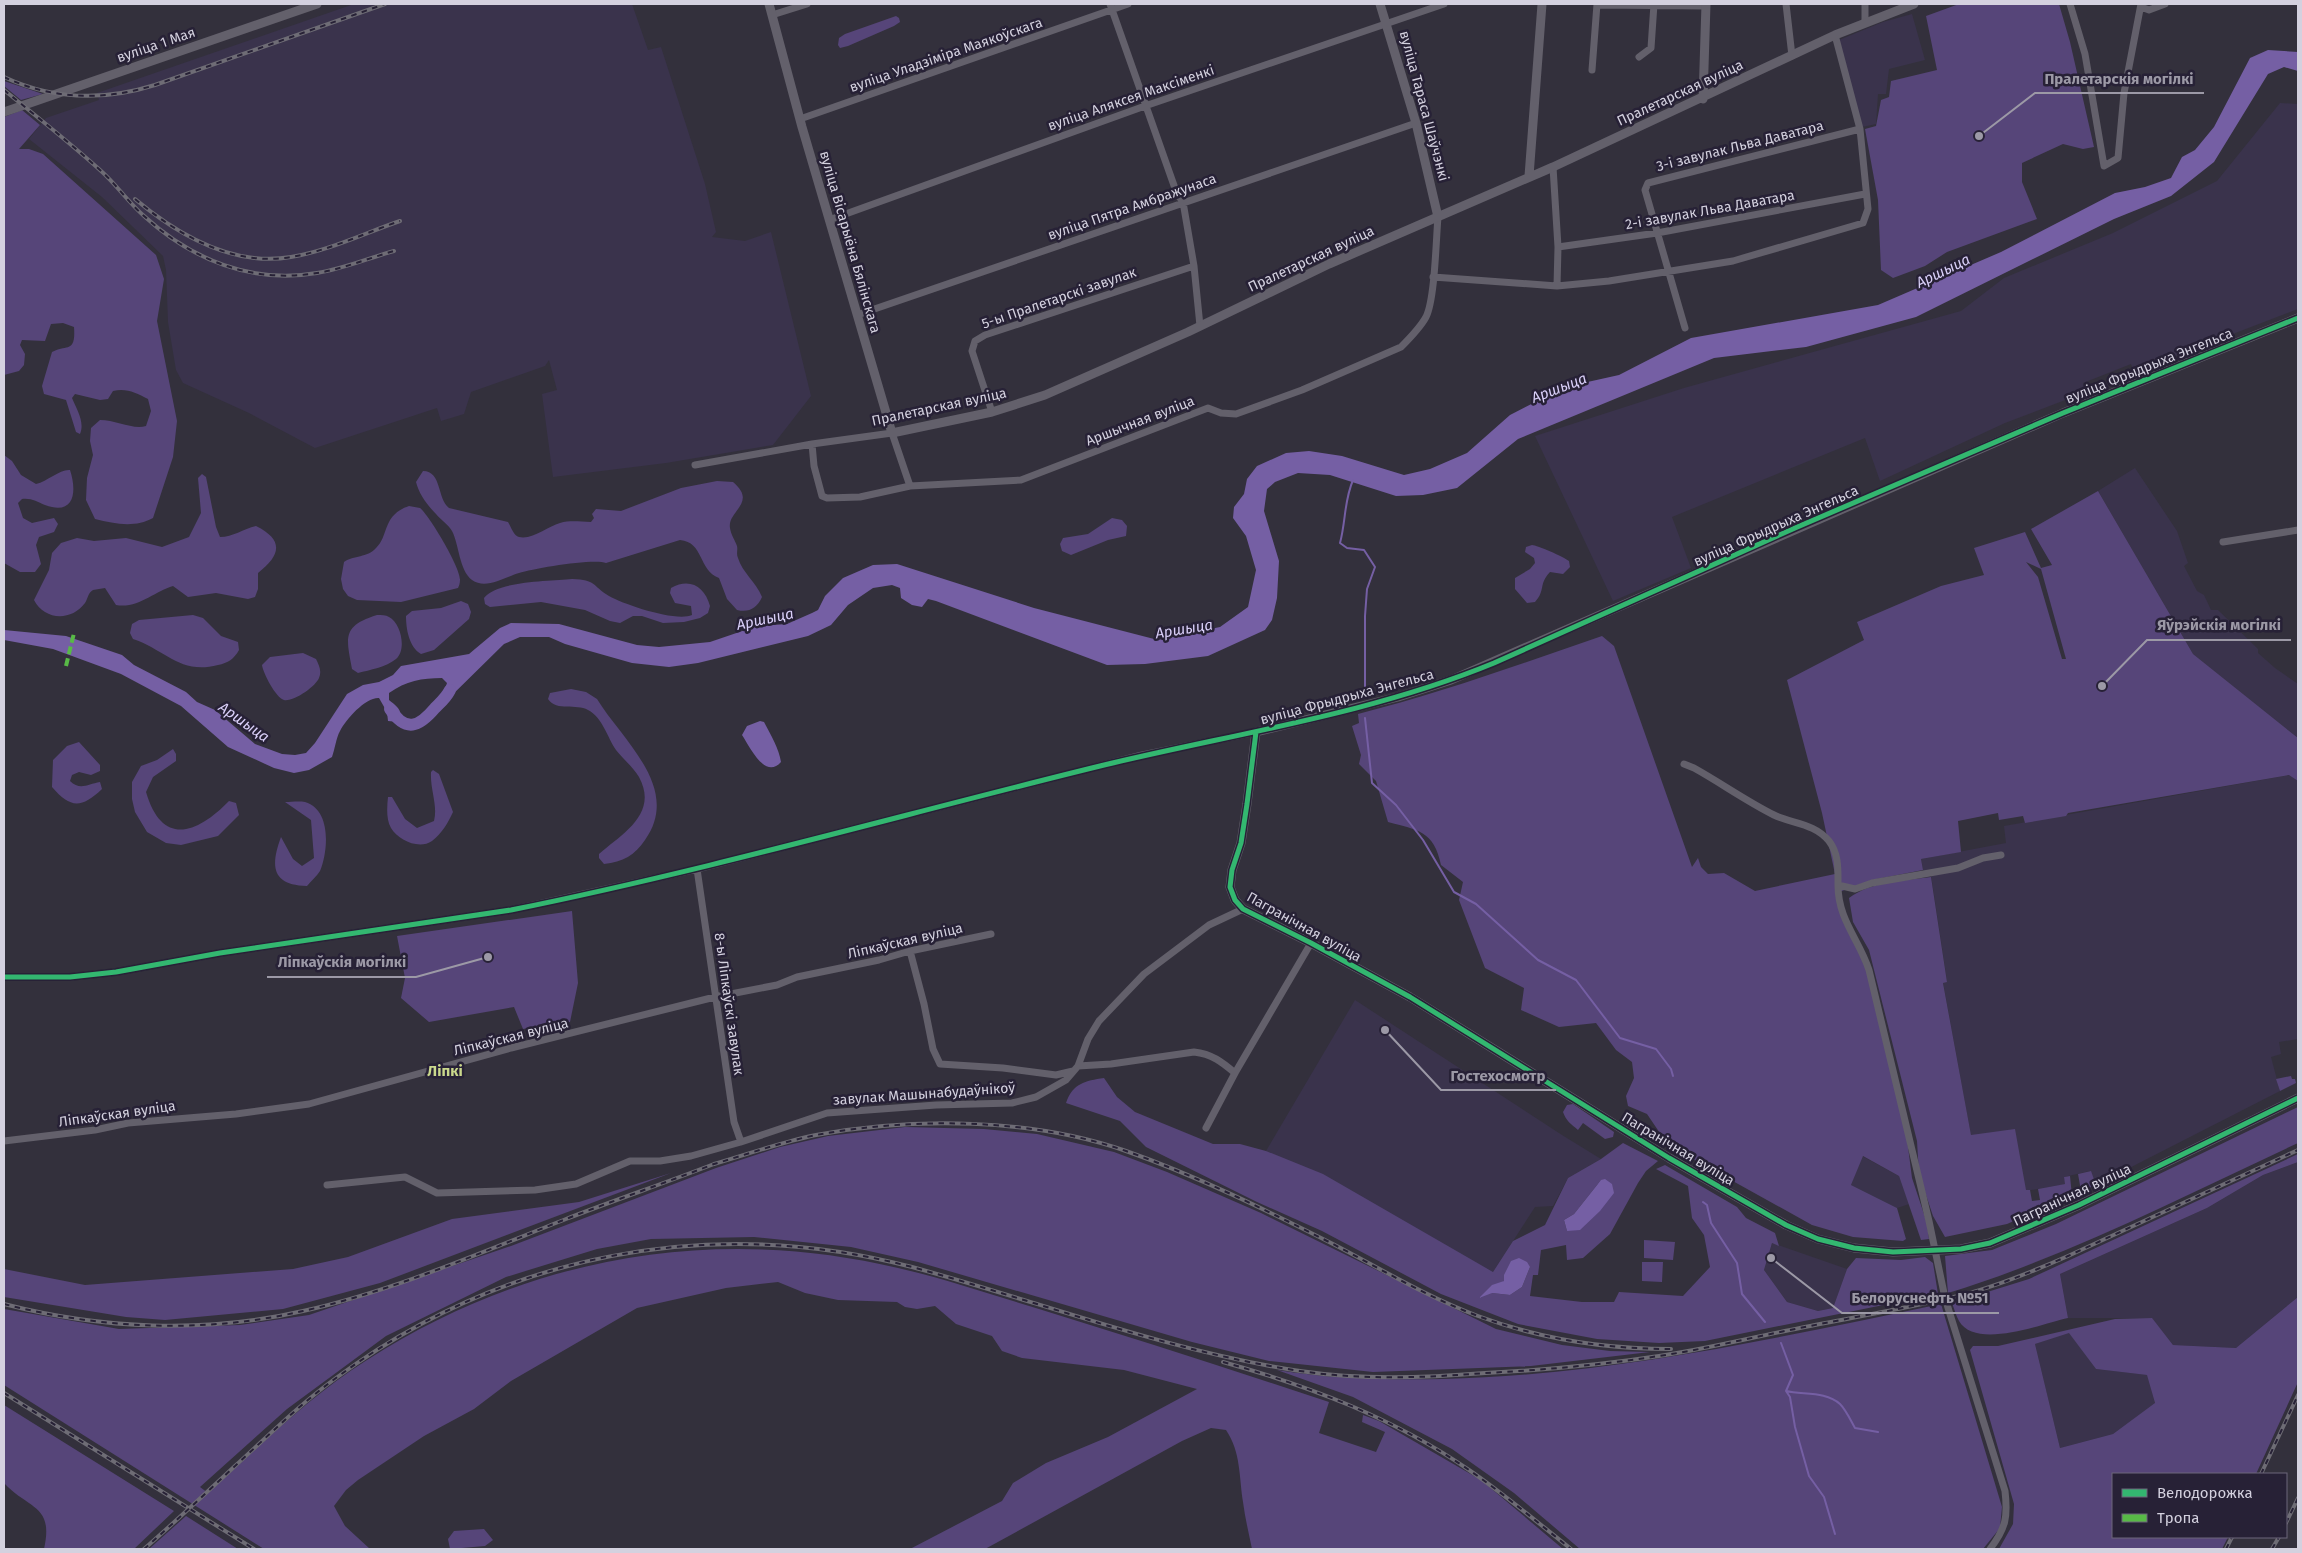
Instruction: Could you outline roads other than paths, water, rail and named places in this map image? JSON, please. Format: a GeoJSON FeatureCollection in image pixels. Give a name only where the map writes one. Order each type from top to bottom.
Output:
{"type":"FeatureCollection","features":[{"type":"Feature","properties":{"kind":"street","name":"вуліца 1 Мая"},"geometry":{"type":"LineString","coordinates":[[4,112],[317,4]]}},
{"type":"Feature","properties":{"kind":"street","name":"вуліца Вісарыёна Бялінскага"},"geometry":{"type":"LineString","coordinates":[[769,4],[829,220],[892,433],[910,486]]}},
{"type":"Feature","properties":{"kind":"street"},"geometry":{"type":"LineString","coordinates":[[772,15],[807,4]]}},
{"type":"Feature","properties":{"kind":"street","name":"вуліца Уладзіміра Маякоўскага"},"geometry":{"type":"LineString","coordinates":[[800,119],[1111,7],[1128,4]]}},
{"type":"Feature","properties":{"kind":"street","name":"вуліца Тараса Шаўчэнкі"},"geometry":{"type":"LineString","coordinates":[[1380,4],[1416,122],[1438,217]]}},
{"type":"Feature","properties":{"kind":"street","name":"вуліца Аляксея Максіменкі"},"geometry":{"type":"LineString","coordinates":[[829,220],[1145,106],[1444,4]]}},
{"type":"Feature","properties":{"kind":"street"},"geometry":{"type":"LineString","coordinates":[[1529,176],[1539,65],[1542,4]]}},
{"type":"Feature","properties":{"kind":"street"},"geometry":{"type":"LineString","coordinates":[[1592,70],[1598,4],[1706,5],[1703,98]]}},
{"type":"Feature","properties":{"kind":"street"},"geometry":{"type":"LineString","coordinates":[[1786,4],[1792,56]]}},
{"type":"Feature","properties":{"kind":"street"},"geometry":{"type":"LineString","coordinates":[[1865,4],[1865,22]]}},
{"type":"Feature","properties":{"kind":"street","name":"Пралетарская вуліца"},"geometry":{"type":"LineString","coordinates":[[696,465],[812,444],[892,433],[992,412],[1045,394],[1200,326],[1329,264],[1529,176],[1554,167],[1835,35],[1914,4]]}},
{"type":"Feature","properties":{"kind":"street"},"geometry":{"type":"LineString","coordinates":[[2070,4],[2085,54],[2104,166],[2118,158],[2124,93],[2141,6],[2149,10],[2165,4]]}},
{"type":"Feature","properties":{"kind":"street"},"geometry":{"type":"LineString","coordinates":[[1639,57],[1651,48],[1654,5]]}},
{"type":"Feature","properties":{"kind":"street"},"geometry":{"type":"LineString","coordinates":[[1111,7],[1177,194],[1183,202],[1194,266],[1200,326]]}},
{"type":"Feature","properties":{"kind":"street"},"geometry":{"type":"LineString","coordinates":[[1433,277],[1557,286],[1668,273],[1734,261],[1863,223],[1868,209],[1860,129],[1835,35]]}},
{"type":"Feature","properties":{"kind":"street","name":"вуліца Пятра Амбражунаса"},"geometry":{"type":"LineString","coordinates":[[857,315],[1416,122]]}},
{"type":"Feature","properties":{"kind":"street","name":"3-і завулак Льва Даватара"},"geometry":{"type":"LineString","coordinates":[[1657,233],[1645,190],[1648,182],[1860,129]]}},
{"type":"Feature","properties":{"kind":"street"},"geometry":{"type":"LineString","coordinates":[[1554,167],[1558,248],[1557,286]]}},
{"type":"Feature","properties":{"kind":"street","name":"2-і завулак Льва Даватара"},"geometry":{"type":"LineString","coordinates":[[1558,248],[1657,233],[1865,194]]}},
{"type":"Feature","properties":{"kind":"street","name":"Аршычная вуліца"},"geometry":{"type":"LineString","coordinates":[[812,444],[814,466],[822,496],[860,497],[910,486],[1021,480],[1208,408],[1221,413],[1236,414],[1302,390],[1401,347],[1426,316],[1433,277],[1438,217]]}},
{"type":"Feature","properties":{"kind":"street"},"geometry":{"type":"LineString","coordinates":[[1657,233],[1685,328]]}},
{"type":"Feature","properties":{"kind":"street","name":"5-ы Пралетарскі завулак"},"geometry":{"type":"LineString","coordinates":[[992,412],[972,350],[975,341],[984,335],[1194,266]]}},
{"type":"Feature","properties":{"kind":"street","name":"вуліца Фрыдрыха Энгельса"},"geometry":{"type":"LineString","coordinates":[[1256,732],[1398,697],[1451,680],[2063,413],[2298,318]]}},
{"type":"Feature","properties":{"kind":"street"},"geometry":{"type":"LineString","coordinates":[[2223,542],[2298,530]]}},
{"type":"Feature","properties":{"kind":"street"},"geometry":{"type":"LineString","coordinates":[[4,977],[70,977],[116,972],[220,953],[511,910],[697,869],[1105,764],[1256,732]]}},
{"type":"Feature","properties":{"kind":"street","name":"Пагранічная вуліца"},"geometry":{"type":"LineString","coordinates":[[1256,732],[1241,843],[1232,870],[1230,887],[1235,900],[1243,909],[1311,943],[1410,997],[1669,1158],[1786,1225],[1818,1239],[1854,1248],[1893,1252],[1961,1249],[1990,1243],[2088,1200],[2298,1098]]}},
{"type":"Feature","properties":{"kind":"street"},"geometry":{"type":"LineString","coordinates":[[1684,764],[1702,772],[1777,816],[1816,830],[1834,849],[1838,865],[1838,902],[1841,914],[1864,955],[1869,970],[1936,1250],[1945,1298],[2005,1491],[2007,1509],[2003,1531],[1990,1549]]}},
{"type":"Feature","properties":{"kind":"street"},"geometry":{"type":"LineString","coordinates":[[1838,885],[1855,889],[1872,883],[1958,868],[1983,858],[2001,855]]}},
{"type":"Feature","properties":{"kind":"street","name":"8-ы Ліпкаўскі завулак"},"geometry":{"type":"LineString","coordinates":[[697,869],[734,1122],[741,1142]]}},
{"type":"Feature","properties":{"kind":"street","name":"завулак Машынабудаўнікоў"},"geometry":{"type":"LineString","coordinates":[[327,1185],[405,1177],[437,1194],[535,1190],[576,1184],[630,1161],[660,1161],[690,1156],[741,1142],[827,1113],[936,1105],[1012,1103],[1036,1098],[1066,1080],[1076,1068],[1088,1039],[1099,1021],[1144,974],[1209,925],[1243,909]]}},
{"type":"Feature","properties":{"kind":"street","name":"Ліпкаўская вуліца"},"geometry":{"type":"LineString","coordinates":[[4,1141],[95,1130],[128,1123],[236,1114],[309,1104],[511,1048],[715,997],[991,934]]}},
{"type":"Feature","properties":{"kind":"street"},"geometry":{"type":"LineString","coordinates":[[1206,1128],[1235,1073],[1311,943]]}},
{"type":"Feature","properties":{"kind":"street"},"geometry":{"type":"LineString","coordinates":[[910,951],[924,1004],[933,1049],[940,1064],[1056,1075],[1076,1068],[1194,1052],[1207,1054],[1218,1059],[1235,1073]]}},
{"type":"Feature","properties":{"kind":"waterway"},"geometry":{"type":"LineString","coordinates":[[1353,480],[1348,495],[1340,543],[1347,548],[1364,550],[1375,567],[1367,589],[1365,696]]}},
{"type":"Feature","properties":{"kind":"waterway"},"geometry":{"type":"LineString","coordinates":[[390,709],[402,722],[412,725],[423,720],[445,698],[450,690]]}},
{"type":"Feature","properties":{"kind":"waterway"},"geometry":{"type":"LineString","coordinates":[[1365,718],[1372,783],[1396,805],[1423,840],[1454,892],[1476,904],[1538,960],[1576,980],[1620,1038],[1656,1049],[1671,1069],[1673,1076]]}},
{"type":"Feature","properties":{"kind":"waterway"},"geometry":{"type":"LineString","coordinates":[[1703,1202],[1707,1205],[1711,1223],[1737,1263],[1742,1294],[1765,1322]]}},
{"type":"Feature","properties":{"kind":"waterway"},"geometry":{"type":"LineString","coordinates":[[1781,1343],[1793,1375],[1786,1391],[1790,1397],[1795,1427],[1809,1476],[1824,1497],[1835,1534]]}},
{"type":"Feature","properties":{"kind":"waterway"},"geometry":{"type":"LineString","coordinates":[[1786,1391],[1828,1397],[1842,1406],[1855,1428],[1878,1432]]}},
{"type":"Feature","properties":{"kind":"railway"},"geometry":{"type":"LineString","coordinates":[[4,77],[22,85],[60,94],[79,96],[117,94],[155,85],[385,4]]}},
{"type":"Feature","properties":{"kind":"railway"},"geometry":{"type":"LineString","coordinates":[[4,90],[100,170],[138,211],[163,232],[182,245],[224,265],[269,275],[293,276],[336,269],[394,251]]}},
{"type":"Feature","properties":{"kind":"railway"},"geometry":{"type":"LineString","coordinates":[[135,199],[169,225],[207,245],[227,253],[269,259],[291,257],[333,246],[400,221]]}},
{"type":"Feature","properties":{"kind":"railway"},"geometry":{"type":"LineString","coordinates":[[4,1304],[78,1319],[153,1326],[228,1323],[266,1318],[337,1303],[403,1282],[714,1164],[790,1141],[854,1129],[893,1125],[932,1123],[973,1124],[1052,1132],[1090,1140],[1153,1161],[1257,1206],[1441,1300],[1501,1324],[1549,1337],[1597,1345],[1671,1349]]}},
{"type":"Feature","properties":{"kind":"railway"},"geometry":{"type":"LineString","coordinates":[[144,1549],[284,1420],[336,1378],[401,1335],[468,1301],[539,1274],[611,1256],[685,1246],[760,1245],[836,1251],[912,1267],[1153,1339],[1250,1362],[1300,1371],[1346,1376],[1415,1377],[1462,1375],[1572,1367],[1659,1356],[1962,1295],[2002,1283],[2055,1262],[2298,1150]]}},
{"type":"Feature","properties":{"kind":"railway"},"geometry":{"type":"LineString","coordinates":[[1223,1362],[1319,1393],[1381,1419],[1411,1435],[1440,1451],[1482,1479],[1571,1549]]}},
{"type":"Feature","properties":{"kind":"railway"},"geometry":{"type":"LineString","coordinates":[[4,1393],[254,1549]]}},
{"type":"Feature","properties":{"kind":"railway"},"geometry":{"type":"LineString","coordinates":[[2261,1473],[2298,1395]]}},
{"type":"Feature","properties":{"kind":"railway"},"geometry":{"type":"LineString","coordinates":[[2287,1521],[2298,1498]]}},
{"type":"Feature","properties":{"kind":"railway"},"geometry":{"type":"LineString","coordinates":[[2226,1549],[2232,1538]]}},
{"type":"Feature","properties":{"kind":"railway"},"geometry":{"type":"LineString","coordinates":[[2272,1549],[2278,1538]]}},
{"type":"Feature","properties":{"kind":"place","name":"Пралетарскія могілкі"},"geometry":{"type":"Point","coordinates":[1979,136]}},
{"type":"Feature","properties":{"kind":"place","name":"Яўрэйскія могілкі"},"geometry":{"type":"Point","coordinates":[2102,686]}},
{"type":"Feature","properties":{"kind":"place","name":"Ліпкаўскія могілкі"},"geometry":{"type":"Point","coordinates":[488,957]}},
{"type":"Feature","properties":{"kind":"place","name":"Гостехосмотр"},"geometry":{"type":"Point","coordinates":[1385,1030]}},
{"type":"Feature","properties":{"kind":"place","name":"Белоруснефть №51"},"geometry":{"type":"Point","coordinates":[1771,1258]}},
{"type":"Feature","properties":{"kind":"district","name":"Ліпкі"},"geometry":{"type":"Point","coordinates":[445,1071]}},
{"type":"Feature","properties":{"kind":"water label","name":"Аршыца"},"geometry":{"type":"Point","coordinates":[1943,271]}},
{"type":"Feature","properties":{"kind":"water label","name":"Аршыца"},"geometry":{"type":"Point","coordinates":[1559,388]}},
{"type":"Feature","properties":{"kind":"water label","name":"Аршыца"},"geometry":{"type":"Point","coordinates":[765,619]}},
{"type":"Feature","properties":{"kind":"water label","name":"Аршыца"},"geometry":{"type":"Point","coordinates":[1184,629]}},
{"type":"Feature","properties":{"kind":"water label","name":"Аршыца"},"geometry":{"type":"Point","coordinates":[244,722]}}]}
